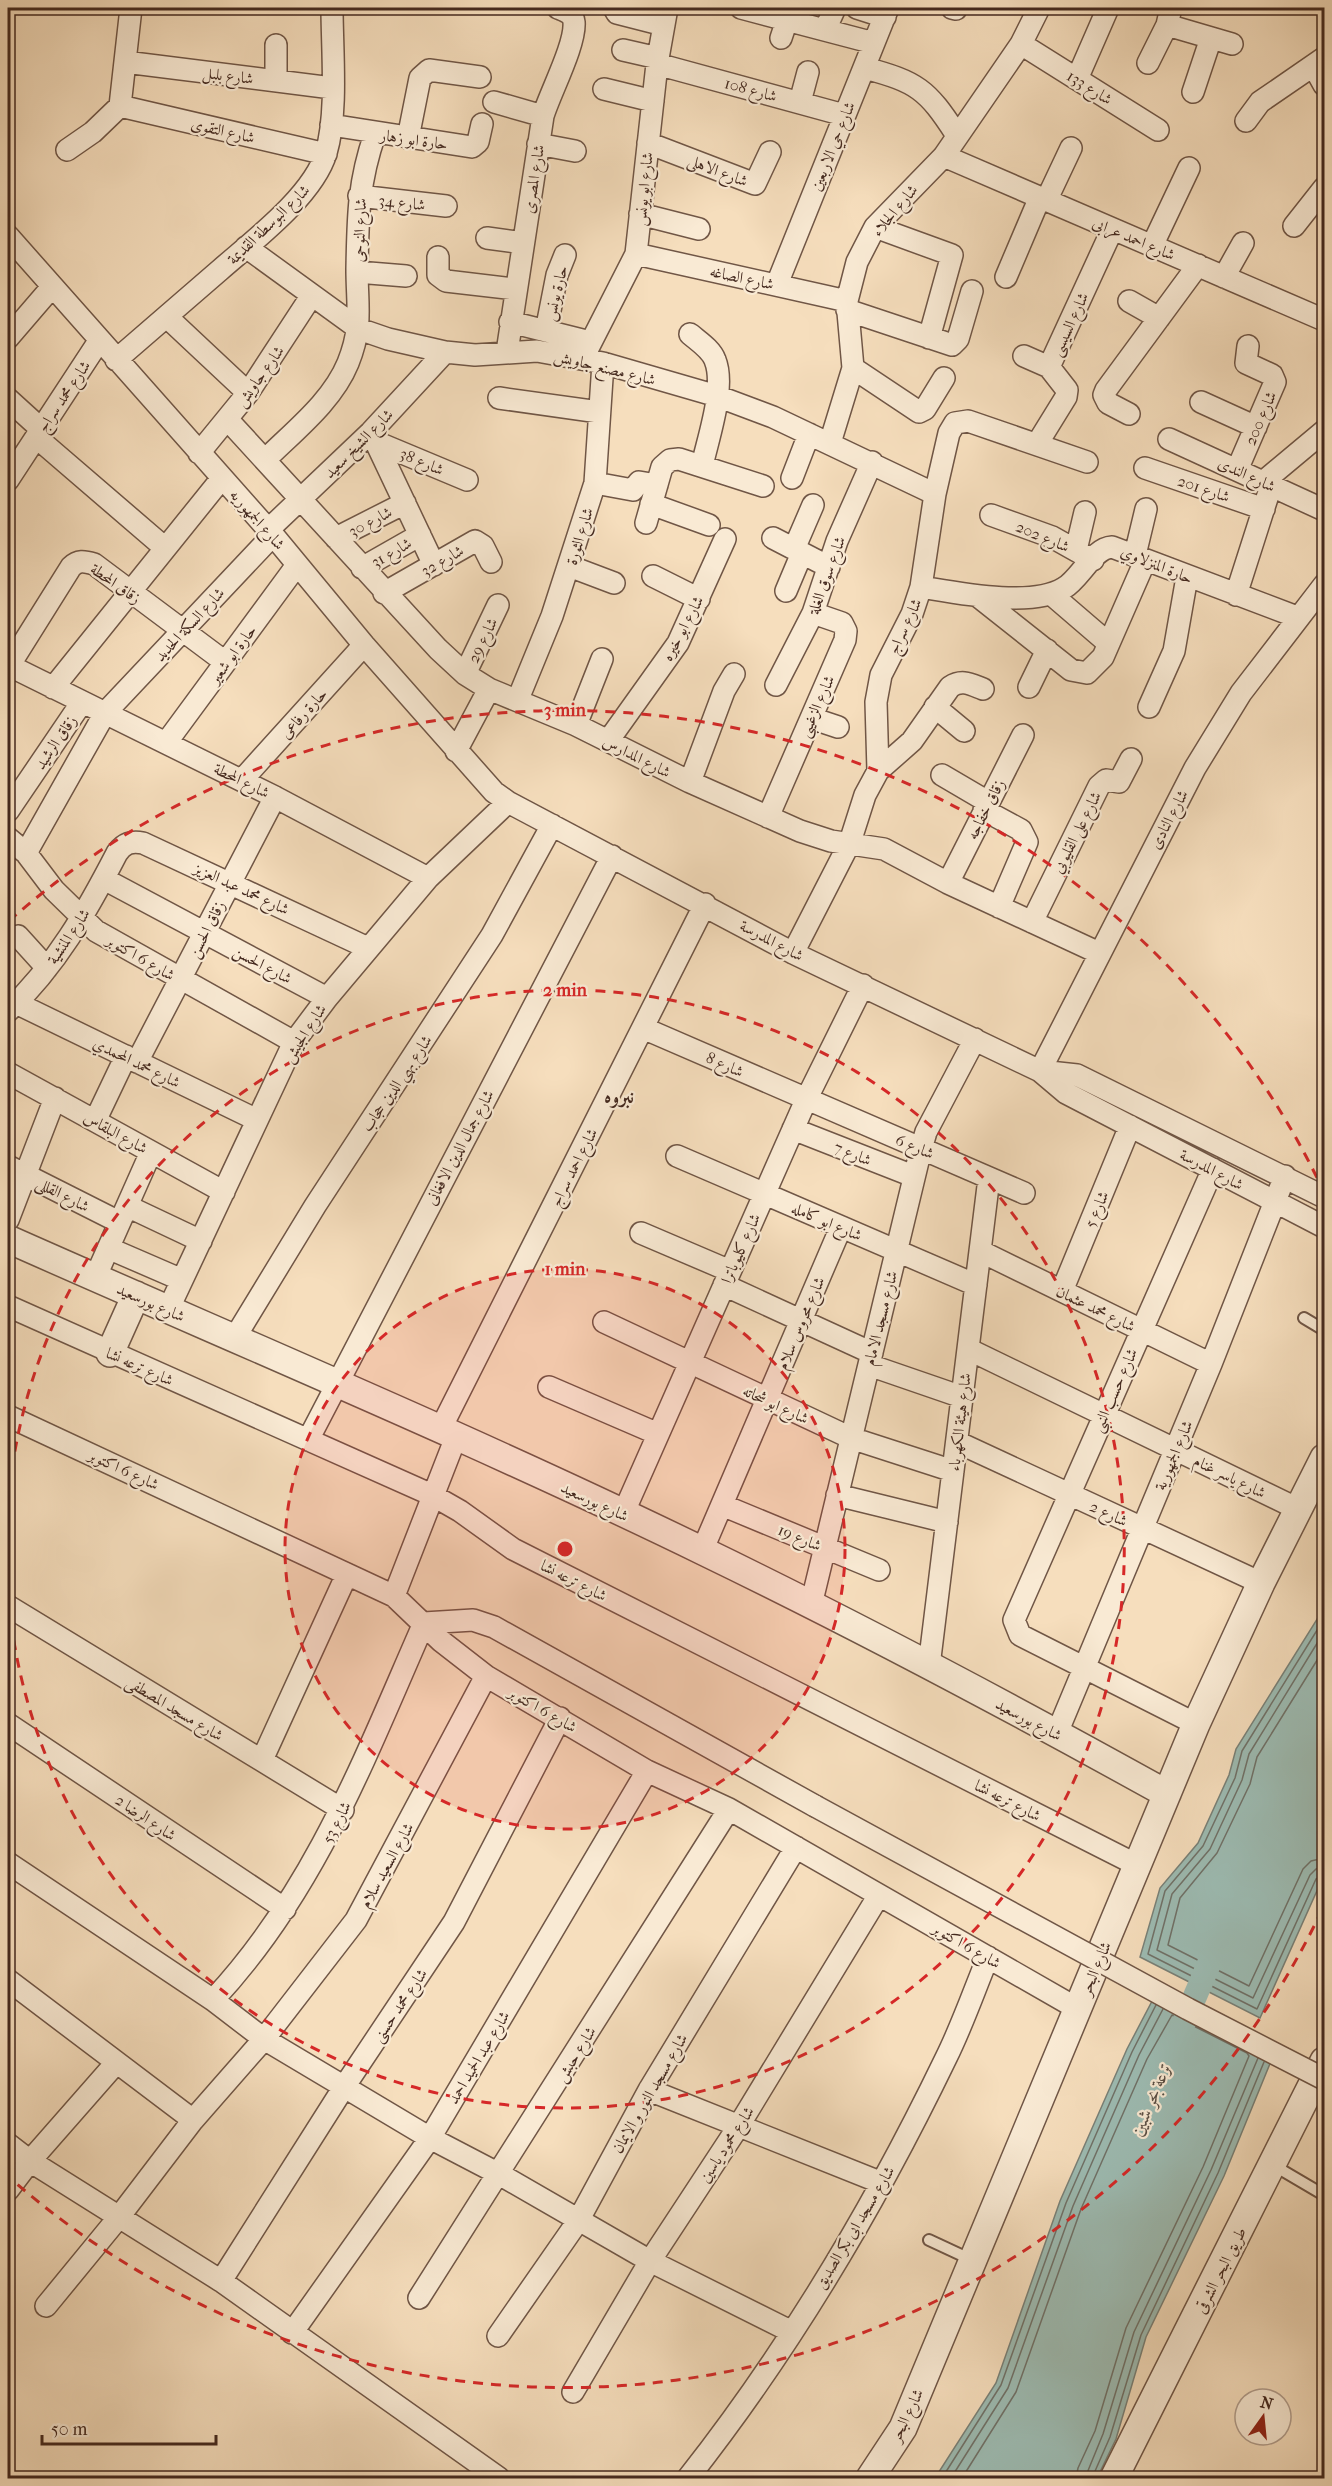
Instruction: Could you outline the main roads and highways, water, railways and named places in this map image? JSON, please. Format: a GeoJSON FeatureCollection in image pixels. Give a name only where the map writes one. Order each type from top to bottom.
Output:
{"type":"FeatureCollection","features":[{"type":"Feature","properties":{"kind":"water"},"geometry":{"type":"Polygon","coordinates":[[[1324,1608],[1324,1875],[1260,2018],[1140,1957],[1160,1888],[1198,1843],[1229,1775],[1236,1749],[1324,1608]]]}},
{"type":"Feature","properties":{"kind":"water"},"geometry":{"type":"Polygon","coordinates":[[[1161,1984],[1278,2044],[1224,2176],[1146,2337],[1116,2439],[1097,2478],[935,2478],[996,2383],[1060,2201],[1127,2049],[1161,1984]]]}},
{"type":"Feature","properties":{"kind":"waterway","name":"ترعة بحر شبين"},"geometry":{"type":"LineString","coordinates":[[1181,2029],[1211,1959]]}},
{"type":"Feature","properties":{"kind":"district","name":"نبروه"},"geometry":{"type":"Point","coordinates":[619,1096]}}]}
